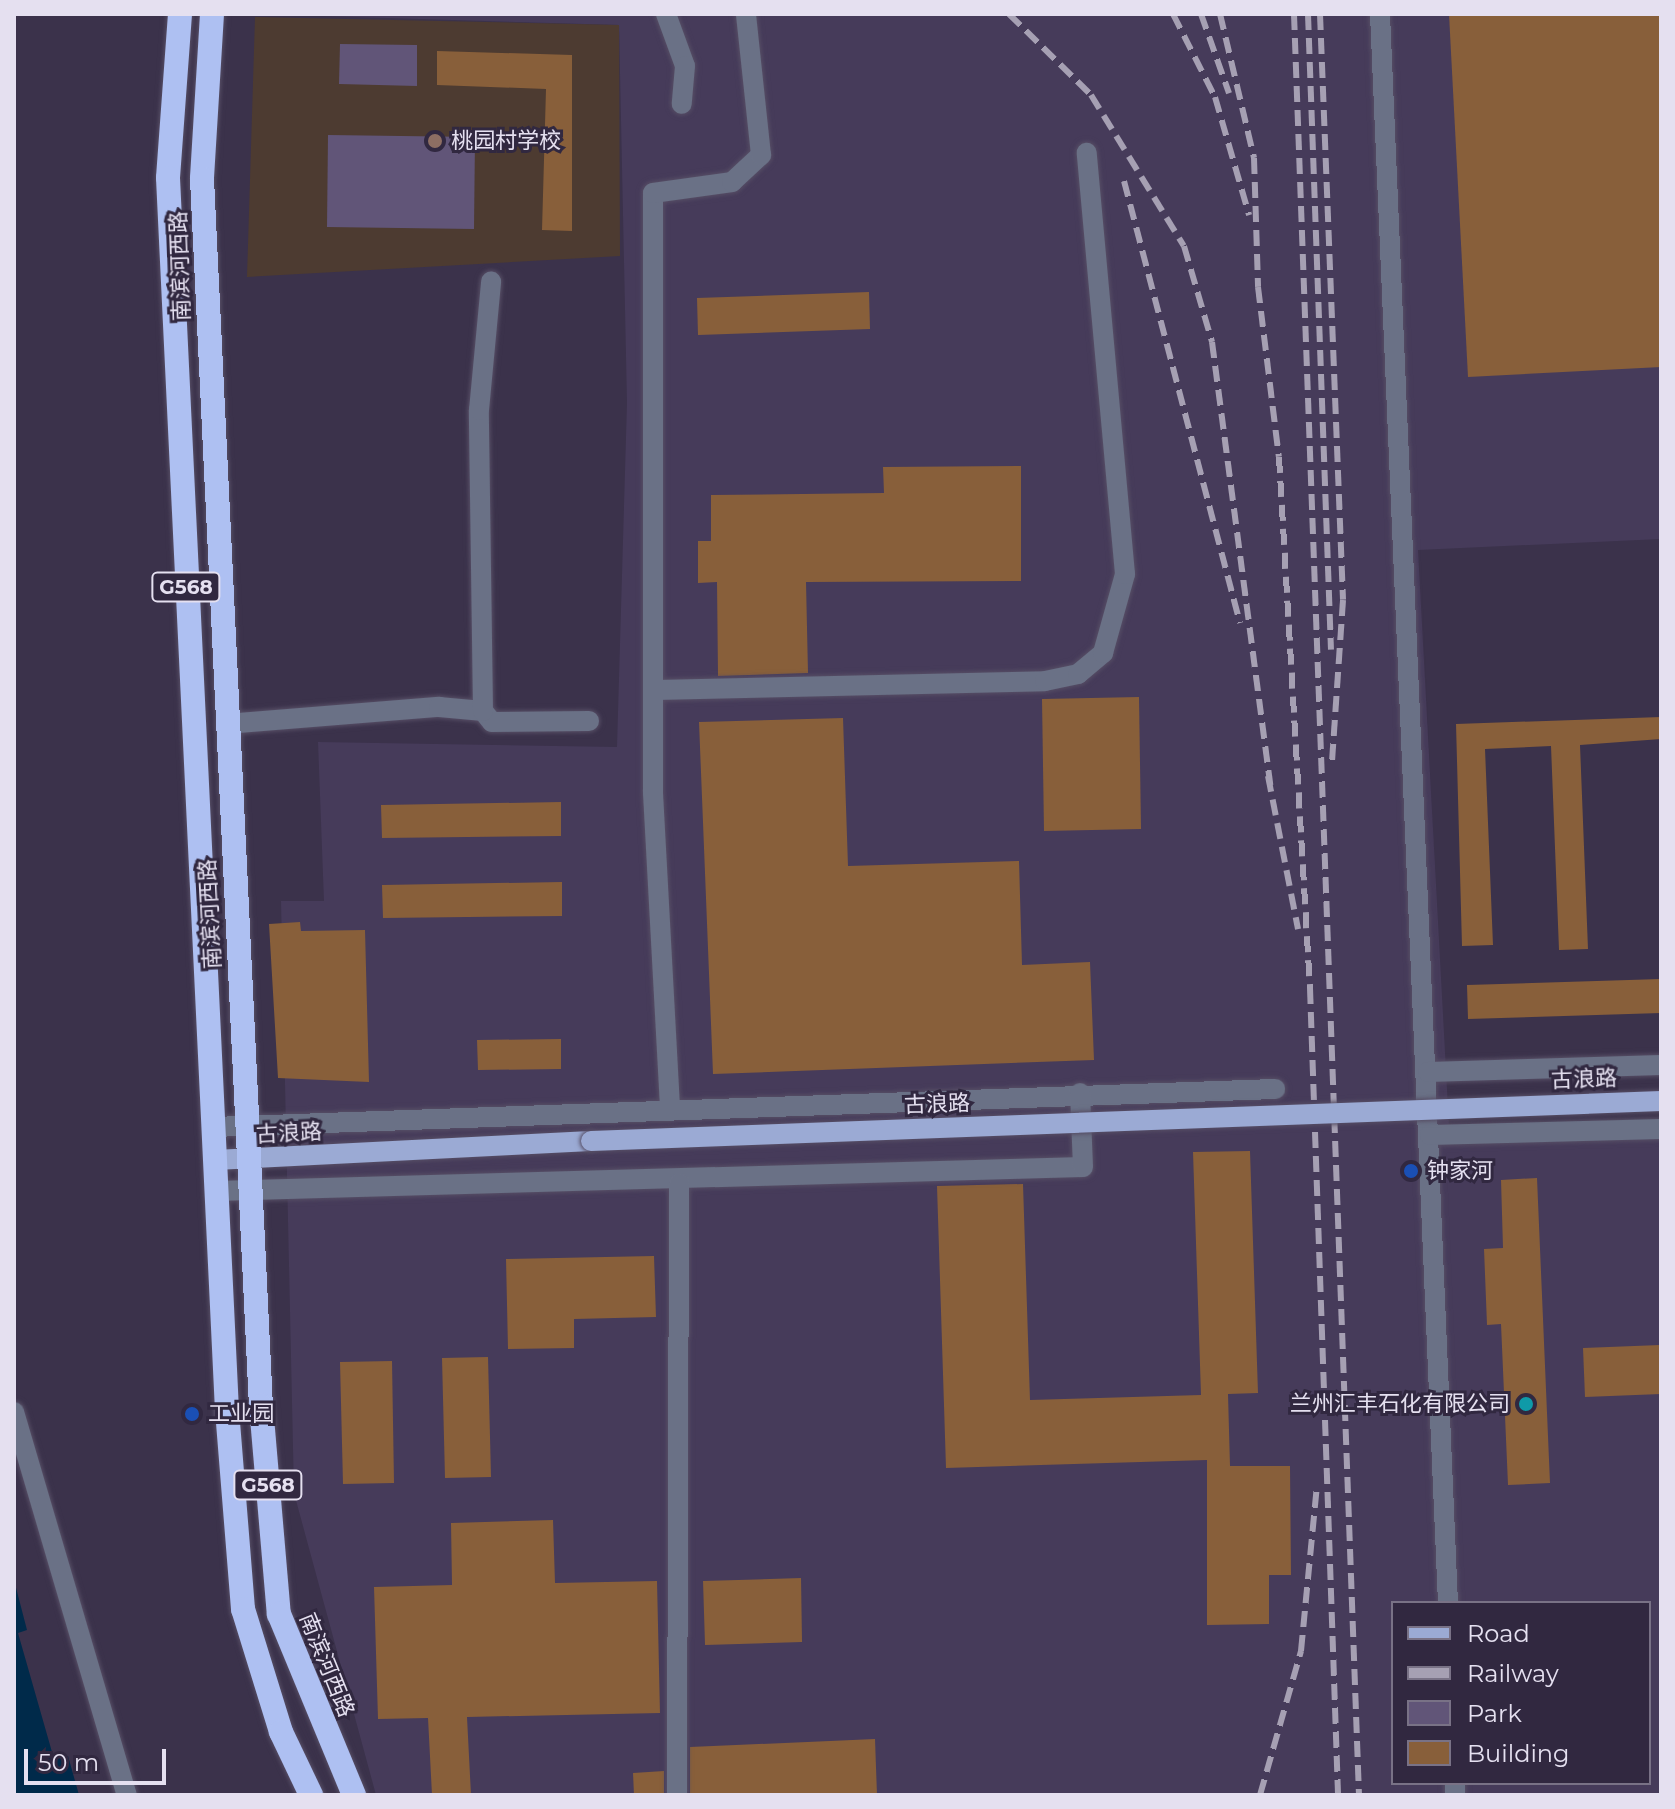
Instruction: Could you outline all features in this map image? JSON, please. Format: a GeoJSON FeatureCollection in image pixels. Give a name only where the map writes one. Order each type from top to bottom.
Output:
{"type":"FeatureCollection","features":[{"type":"Feature","properties":{"kind":"highway","name":"南滨河西路"},"geometry":{"type":"LineString","coordinates":[[180,14],[168,178],[216,1191],[243,1609],[281,1732],[311,1795]]}},
{"type":"Feature","properties":{"kind":"highway","name":"南滨河西路"},"geometry":{"type":"LineString","coordinates":[[212,14],[202,179],[246,1125],[279,1614],[354,1795]]}},
{"type":"Feature","properties":{"kind":"main road","name":"古浪路"},"geometry":{"type":"LineString","coordinates":[[215,1160],[591,1141],[1661,1101]]}},
{"type":"Feature","properties":{"kind":"street"},"geometry":{"type":"LineString","coordinates":[[666,14],[685,66],[682,104]]}},
{"type":"Feature","properties":{"kind":"street"},"geometry":{"type":"LineString","coordinates":[[670,1107],[653,792],[656,690],[653,193],[732,182],[761,155],[746,14]]}},
{"type":"Feature","properties":{"kind":"street"},"geometry":{"type":"LineString","coordinates":[[1380,14],[1399,574],[1428,1072],[1448,1601]]}},
{"type":"Feature","properties":{"kind":"street"},"geometry":{"type":"LineString","coordinates":[[656,690],[1045,681],[1078,674],[1103,653],[1125,574],[1087,153]]}},
{"type":"Feature","properties":{"kind":"street"},"geometry":{"type":"LineString","coordinates":[[491,282],[479,410],[483,711],[492,722],[589,721]]}},
{"type":"Feature","properties":{"kind":"street"},"geometry":{"type":"LineString","coordinates":[[226,724],[439,707],[483,711]]}},
{"type":"Feature","properties":{"kind":"street","name":"古浪路"},"geometry":{"type":"LineString","coordinates":[[1428,1072],[1661,1065]]}},
{"type":"Feature","properties":{"kind":"street"},"geometry":{"type":"LineString","coordinates":[[213,1127],[670,1107],[1275,1089]]}},
{"type":"Feature","properties":{"kind":"street"},"geometry":{"type":"LineString","coordinates":[[216,1191],[679,1183],[1083,1167],[1080,1093]]}},
{"type":"Feature","properties":{"kind":"street"},"geometry":{"type":"LineString","coordinates":[[1430,1135],[1661,1129]]}},
{"type":"Feature","properties":{"kind":"street"},"geometry":{"type":"LineString","coordinates":[[677,1795],[679,1183]]}},
{"type":"Feature","properties":{"kind":"street"},"geometry":{"type":"LineString","coordinates":[[14,1412],[127,1795]]}},
{"type":"Feature","properties":{"kind":"shaded area"},"geometry":{"type":"Polygon","coordinates":[[[255,14],[1661,14],[1661,539],[1418,550],[1450,1145],[1661,1137],[1661,1795],[376,1795],[294,1493],[281,901],[324,901],[318,742],[617,747],[627,403],[619,25],[255,14]]]}},
{"type":"Feature","properties":{"kind":"shaded area","name":"桃园村学校"},"geometry":{"type":"Polygon","coordinates":[[[255,17],[619,25],[620,256],[247,277],[255,17]]]}},
{"type":"Feature","properties":{"kind":"green space"},"geometry":{"type":"Polygon","coordinates":[[[340,44],[417,45],[417,86],[339,84],[340,44]]]}},
{"type":"Feature","properties":{"kind":"green space"},"geometry":{"type":"Polygon","coordinates":[[[328,135],[475,137],[474,229],[327,227],[328,135]]]}},
{"type":"Feature","properties":{"kind":"water"},"geometry":{"type":"Polygon","coordinates":[[[14,1580],[27,1630],[18,1633],[54,1759],[68,1756],[79,1795],[14,1795],[14,1580]]]}},
{"type":"Feature","properties":{"kind":"building"},"geometry":{"type":"Polygon","coordinates":[[[1449,14],[1661,14],[1661,367],[1468,377],[1449,14]]]}},
{"type":"Feature","properties":{"kind":"building"},"geometry":{"type":"Polygon","coordinates":[[[437,51],[572,55],[572,231],[542,230],[546,89],[437,85],[437,51]]]}},
{"type":"Feature","properties":{"kind":"building"},"geometry":{"type":"Polygon","coordinates":[[[869,292],[870,329],[698,335],[697,298],[869,292]]]}},
{"type":"Feature","properties":{"kind":"building"},"geometry":{"type":"Polygon","coordinates":[[[1021,466],[1021,581],[806,582],[808,673],[718,676],[717,582],[698,583],[698,541],[711,541],[711,495],[884,493],[883,467],[1021,466]]]}},
{"type":"Feature","properties":{"kind":"building"},"geometry":{"type":"Polygon","coordinates":[[[1139,697],[1141,829],[1044,831],[1042,699],[1139,697]]]}},
{"type":"Feature","properties":{"kind":"building"},"geometry":{"type":"Polygon","coordinates":[[[1661,717],[1661,739],[1580,745],[1588,949],[1559,950],[1551,746],[1485,749],[1493,945],[1462,946],[1456,724],[1661,717]]]}},
{"type":"Feature","properties":{"kind":"building"},"geometry":{"type":"Polygon","coordinates":[[[843,718],[848,866],[1019,861],[1022,965],[1090,962],[1094,1060],[713,1074],[699,722],[843,718]]]}},
{"type":"Feature","properties":{"kind":"building"},"geometry":{"type":"Polygon","coordinates":[[[561,802],[561,836],[382,838],[381,805],[561,802]]]}},
{"type":"Feature","properties":{"kind":"building"},"geometry":{"type":"Polygon","coordinates":[[[562,882],[562,916],[383,918],[382,885],[562,882]]]}},
{"type":"Feature","properties":{"kind":"building"},"geometry":{"type":"Polygon","coordinates":[[[300,922],[301,931],[365,930],[369,1082],[278,1078],[269,924],[300,922]]]}},
{"type":"Feature","properties":{"kind":"building"},"geometry":{"type":"Polygon","coordinates":[[[1661,979],[1661,1013],[1468,1019],[1467,985],[1661,979]]]}},
{"type":"Feature","properties":{"kind":"building"},"geometry":{"type":"Polygon","coordinates":[[[561,1039],[561,1069],[478,1070],[477,1040],[561,1039]]]}},
{"type":"Feature","properties":{"kind":"building"},"geometry":{"type":"Polygon","coordinates":[[[1250,1151],[1258,1393],[1228,1394],[1230,1466],[1290,1466],[1291,1575],[1269,1575],[1269,1624],[1207,1625],[1207,1460],[946,1468],[937,1186],[1023,1184],[1030,1400],[1201,1395],[1193,1152],[1250,1151]]]}},
{"type":"Feature","properties":{"kind":"building","name":"兰州汇丰石化有限公司"},"geometry":{"type":"Polygon","coordinates":[[[1537,1178],[1550,1483],[1508,1485],[1501,1324],[1487,1325],[1484,1249],[1503,1248],[1501,1180],[1537,1178]]]}},
{"type":"Feature","properties":{"kind":"building"},"geometry":{"type":"Polygon","coordinates":[[[654,1256],[656,1317],[574,1319],[574,1348],[508,1349],[506,1259],[654,1256]]]}},
{"type":"Feature","properties":{"kind":"building"},"geometry":{"type":"Polygon","coordinates":[[[1660,1345],[1661,1394],[1585,1397],[1583,1348],[1660,1345]]]}},
{"type":"Feature","properties":{"kind":"building"},"geometry":{"type":"Polygon","coordinates":[[[488,1357],[491,1477],[445,1478],[442,1358],[488,1357]]]}},
{"type":"Feature","properties":{"kind":"building"},"geometry":{"type":"Polygon","coordinates":[[[392,1361],[394,1483],[343,1484],[340,1362],[392,1361]]]}},
{"type":"Feature","properties":{"kind":"building"},"geometry":{"type":"Polygon","coordinates":[[[553,1520],[555,1583],[657,1581],[660,1713],[467,1717],[471,1795],[432,1795],[428,1718],[378,1719],[374,1587],[452,1585],[451,1523],[553,1520]]]}},
{"type":"Feature","properties":{"kind":"building"},"geometry":{"type":"Polygon","coordinates":[[[801,1578],[802,1642],[705,1645],[703,1581],[801,1578]]]}},
{"type":"Feature","properties":{"kind":"building"},"geometry":{"type":"Polygon","coordinates":[[[875,1739],[877,1795],[690,1795],[690,1747],[875,1739]]]}},
{"type":"Feature","properties":{"kind":"building"},"geometry":{"type":"Polygon","coordinates":[[[664,1771],[664,1795],[634,1795],[633,1773],[664,1771]]]}},
{"type":"Feature","properties":{"kind":"railway"},"geometry":{"type":"LineString","coordinates":[[1009,14],[1091,95],[1184,246],[1212,342],[1270,785]]}},
{"type":"Feature","properties":{"kind":"railway"},"geometry":{"type":"LineString","coordinates":[[1173,14],[1215,97],[1249,215]]}},
{"type":"Feature","properties":{"kind":"railway"},"geometry":{"type":"LineString","coordinates":[[1201,14],[1229,93]]}},
{"type":"Feature","properties":{"kind":"railway"},"geometry":{"type":"LineString","coordinates":[[1220,14],[1254,158],[1258,287],[1279,457],[1310,988],[1338,1795]]}},
{"type":"Feature","properties":{"kind":"railway"},"geometry":{"type":"LineString","coordinates":[[1294,14],[1359,1795]]}},
{"type":"Feature","properties":{"kind":"railway"},"geometry":{"type":"LineString","coordinates":[[1308,14],[1331,650]]}},
{"type":"Feature","properties":{"kind":"railway"},"geometry":{"type":"LineString","coordinates":[[1320,14],[1343,600],[1332,761]]}},
{"type":"Feature","properties":{"kind":"railway"},"geometry":{"type":"LineString","coordinates":[[1124,181],[1240,623]]}},
{"type":"Feature","properties":{"kind":"railway"},"geometry":{"type":"LineString","coordinates":[[1268,776],[1298,929]]}},
{"type":"Feature","properties":{"kind":"railway"},"geometry":{"type":"LineString","coordinates":[[1260,1795],[1301,1651],[1317,1486]]}},
{"type":"Feature","properties":{"kind":"place","name":"桃园村学校"},"geometry":{"type":"Point","coordinates":[435,141]}},
{"type":"Feature","properties":{"kind":"place","name":"钟家河"},"geometry":{"type":"Point","coordinates":[1411,1171]}},
{"type":"Feature","properties":{"kind":"place","name":"兰州汇丰石化有限公司"},"geometry":{"type":"Point","coordinates":[1526,1404]}},
{"type":"Feature","properties":{"kind":"place","name":"工业园"},"geometry":{"type":"Point","coordinates":[192,1414]}}]}
